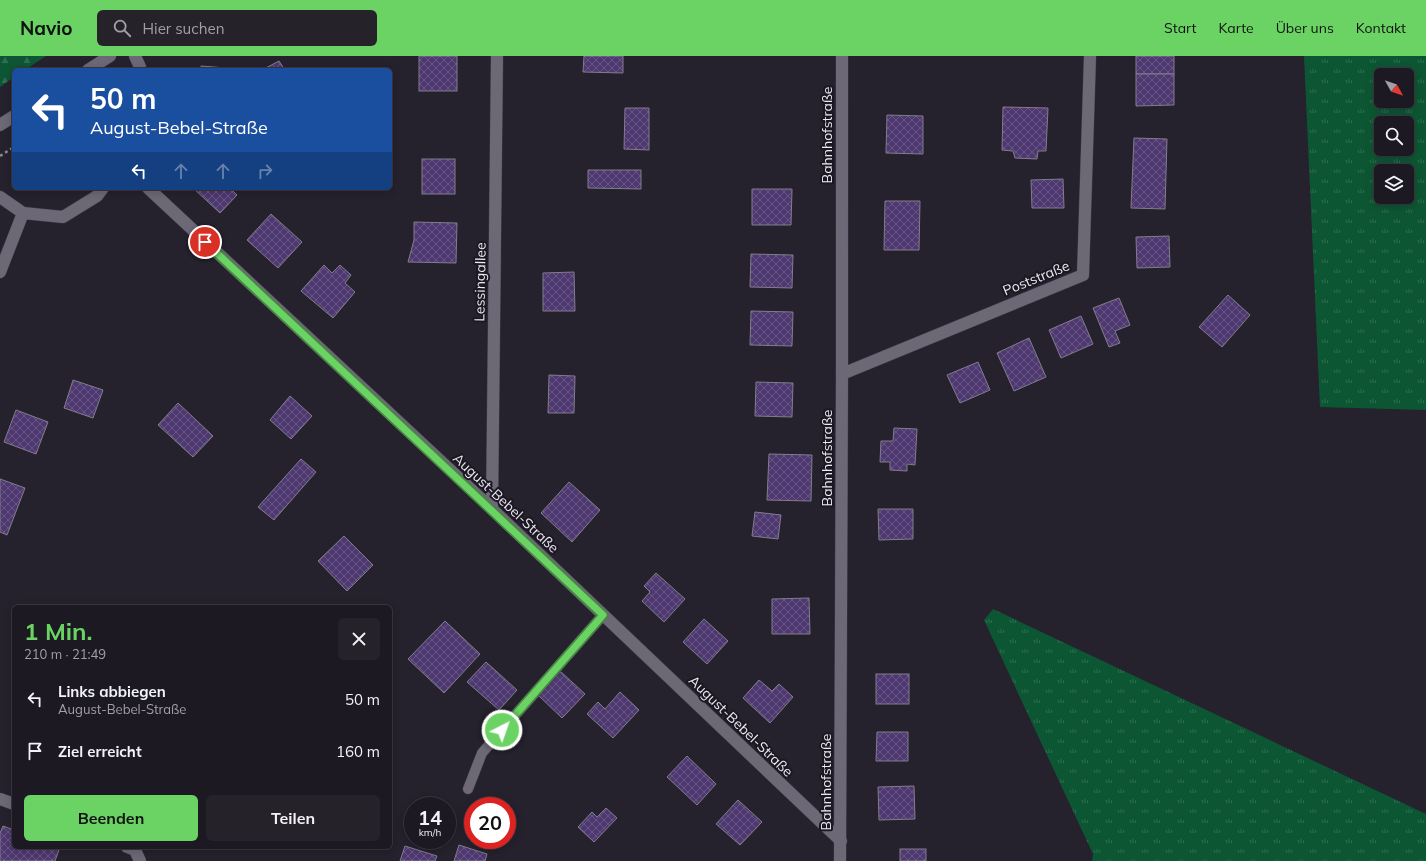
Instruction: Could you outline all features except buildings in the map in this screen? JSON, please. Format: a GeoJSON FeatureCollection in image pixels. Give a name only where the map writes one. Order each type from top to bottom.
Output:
{"type":"FeatureCollection","features":[{"type":"Feature","properties":{"kind":"street"},"geometry":{"type":"LineString","coordinates":[[91,68],[110,56]]}},
{"type":"Feature","properties":{"kind":"street"},"geometry":{"type":"LineString","coordinates":[[135,56],[140,68]]}},
{"type":"Feature","properties":{"kind":"street","name":"Lessingallee"},"geometry":{"type":"LineString","coordinates":[[492,509],[497,56]]}},
{"type":"Feature","properties":{"kind":"street","name":"Bahnhofstraße"},"geometry":{"type":"LineString","coordinates":[[840,861],[842,56]]}},
{"type":"Feature","properties":{"kind":"street","name":"Poststraße"},"geometry":{"type":"LineString","coordinates":[[842,374],[1083,275],[1090,56]]}},
{"type":"Feature","properties":{"kind":"street"},"geometry":{"type":"LineString","coordinates":[[0,125],[12,117]]}},
{"type":"Feature","properties":{"kind":"street"},"geometry":{"type":"LineString","coordinates":[[0,197],[23,213],[63,217],[97,196],[102,190]]}},
{"type":"Feature","properties":{"kind":"street","name":"August-Bebel-Straße"},"geometry":{"type":"LineString","coordinates":[[150,190],[492,509],[841,841]]}},
{"type":"Feature","properties":{"kind":"street"},"geometry":{"type":"LineString","coordinates":[[0,272],[23,213]]}},
{"type":"Feature","properties":{"kind":"street"},"geometry":{"type":"LineString","coordinates":[[0,799],[12,803]]}},
{"type":"Feature","properties":{"kind":"street"},"geometry":{"type":"LineString","coordinates":[[132,849],[135,850],[140,861]]}},
{"type":"Feature","properties":{"kind":"lane"},"geometry":{"type":"LineString","coordinates":[[468,789],[482,753],[603,615]]}},
{"type":"Feature","properties":{"kind":"path"},"geometry":{"type":"LineString","coordinates":[[0,156],[12,148]]}},
{"type":"Feature","properties":{"kind":"green space"},"geometry":{"type":"Polygon","coordinates":[[[0,56],[46,56],[28,68],[12,68],[12,78],[0,87],[0,56]]]}},
{"type":"Feature","properties":{"kind":"green space"},"geometry":{"type":"Polygon","coordinates":[[[1304,56],[1426,56],[1426,410],[1320,407],[1304,56]]]}},
{"type":"Feature","properties":{"kind":"green space"},"geometry":{"type":"Polygon","coordinates":[[[993,609],[1426,814],[1426,861],[1092,861],[1093,854],[984,620],[993,609]]]}},
{"type":"Feature","properties":{"kind":"route"},"geometry":{"type":"LineString","coordinates":[[205,242],[492,509],[603,615],[502,730]]}}]}
